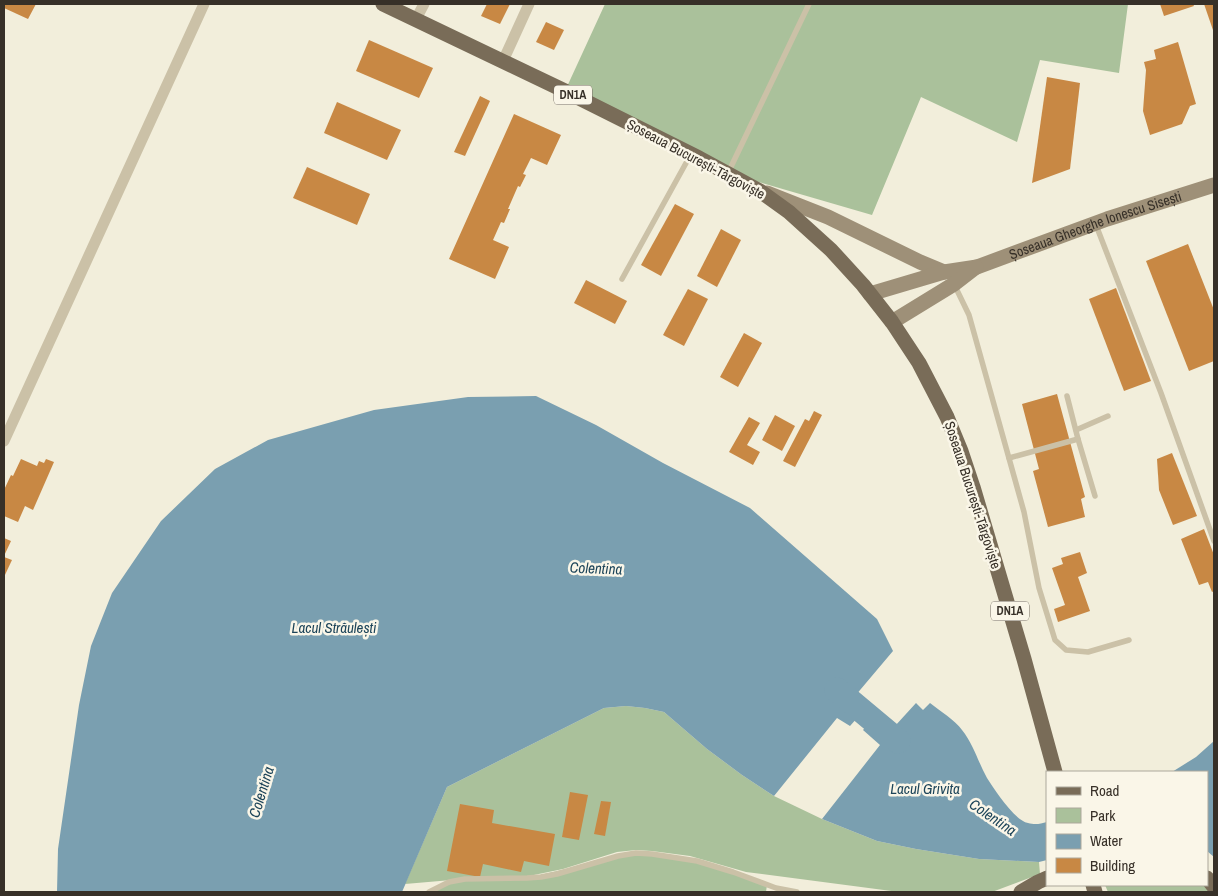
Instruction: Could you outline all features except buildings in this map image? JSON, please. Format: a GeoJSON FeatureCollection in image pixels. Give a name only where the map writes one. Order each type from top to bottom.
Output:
{"type":"FeatureCollection","features":[{"type":"Feature","properties":{"kind":"main road","name":"Șoseaua București-Târgoviște"},"geometry":{"type":"LineString","coordinates":[[383,4],[503,61],[760,190],[789,212],[831,250],[870,294],[892,322],[919,363],[947,417],[961,451],[1021,649],[1055,771]]}},
{"type":"Feature","properties":{"kind":"main road","name":"Șoseaua Gheorghe Ionescu Sisești"},"geometry":{"type":"LineString","coordinates":[[870,294],[944,272],[977,267],[1095,223],[1214,185]]}},
{"type":"Feature","properties":{"kind":"main road"},"geometry":{"type":"LineString","coordinates":[[760,190],[828,217],[944,272]]}},
{"type":"Feature","properties":{"kind":"main road","name":"Șoseaua Gheorghe Ionescu Sisești"},"geometry":{"type":"LineString","coordinates":[[892,322],[954,284],[977,267]]}},
{"type":"Feature","properties":{"kind":"main road"},"geometry":{"type":"LineString","coordinates":[[1022,892],[1046,878]]}},
{"type":"Feature","properties":{"kind":"street"},"geometry":{"type":"LineString","coordinates":[[4,441],[204,4]]}},
{"type":"Feature","properties":{"kind":"street"},"geometry":{"type":"LineString","coordinates":[[416,19],[424,4]]}},
{"type":"Feature","properties":{"kind":"street"},"geometry":{"type":"LineString","coordinates":[[503,61],[529,4]]}},
{"type":"Feature","properties":{"kind":"lane"},"geometry":{"type":"LineString","coordinates":[[728,173],[809,4]]}},
{"type":"Feature","properties":{"kind":"lane"},"geometry":{"type":"LineString","coordinates":[[622,279],[691,154]]}},
{"type":"Feature","properties":{"kind":"lane"},"geometry":{"type":"LineString","coordinates":[[1095,223],[1157,384],[1214,541]]}},
{"type":"Feature","properties":{"kind":"lane"},"geometry":{"type":"LineString","coordinates":[[954,284],[969,315],[1024,512],[1039,588],[1055,640],[1066,650],[1088,652],[1129,640]]}},
{"type":"Feature","properties":{"kind":"lane"},"geometry":{"type":"LineString","coordinates":[[1067,396],[1095,496]]}},
{"type":"Feature","properties":{"kind":"lane"},"geometry":{"type":"LineString","coordinates":[[1076,430],[1108,416]]}},
{"type":"Feature","properties":{"kind":"lane"},"geometry":{"type":"LineString","coordinates":[[1009,458],[1078,440]]}},
{"type":"Feature","properties":{"kind":"lane"},"geometry":{"type":"LineString","coordinates":[[429,892],[449,882],[541,877],[618,856],[636,853],[698,861],[797,892]]}},
{"type":"Feature","properties":{"kind":"lane"},"geometry":{"type":"LineString","coordinates":[[766,892],[767,884]]}},
{"type":"Feature","properties":{"kind":"green space"},"geometry":{"type":"Polygon","coordinates":[[[605,4],[1128,4],[1119,73],[1040,60],[1017,142],[921,97],[872,215],[728,173],[565,91],[605,4]]]}},
{"type":"Feature","properties":{"kind":"green space"},"geometry":{"type":"Polygon","coordinates":[[[626,706],[664,712],[707,749],[742,775],[774,796],[822,819],[877,841],[916,849],[979,859],[1039,862],[1040,874],[992,892],[899,892],[746,872],[690,856],[636,850],[617,852],[563,869],[524,877],[527,878],[636,853],[697,861],[767,885],[766,892],[429,892],[463,879],[405,884],[447,787],[604,708],[626,706]]]}},
{"type":"Feature","properties":{"kind":"green space"},"geometry":{"type":"Polygon","coordinates":[[[1105,886],[1205,886],[1210,892],[1108,892],[1105,886]]]}},
{"type":"Feature","properties":{"kind":"water","name":"Lacul Străulești"},"geometry":{"type":"Polygon","coordinates":[[[536,396],[596,425],[663,463],[750,508],[877,619],[893,651],[855,696],[866,708],[850,726],[837,718],[774,796],[707,749],[664,712],[626,706],[604,708],[447,787],[402,892],[57,892],[58,849],[79,705],[91,646],[112,593],[161,521],[215,469],[268,440],[374,410],[468,397],[536,396]]]}},
{"type":"Feature","properties":{"kind":"water","name":"Lacul Grivița"},"geometry":{"type":"Polygon","coordinates":[[[916,703],[923,710],[930,703],[959,726],[970,742],[987,778],[1005,804],[1023,821],[1031,824],[1046,822],[1046,860],[1039,862],[979,859],[916,849],[877,841],[822,819],[880,745],[863,730],[879,712],[895,726],[916,703]]]}},
{"type":"Feature","properties":{"kind":"water"},"geometry":{"type":"Polygon","coordinates":[[[1214,741],[1214,857],[1208,852],[1208,771],[1174,771],[1196,757],[1214,741]]]}},
{"type":"Feature","properties":{"kind":"waterway","name":"Colentina"},"geometry":{"type":"LineString","coordinates":[[837,690],[898,741]]}}]}
